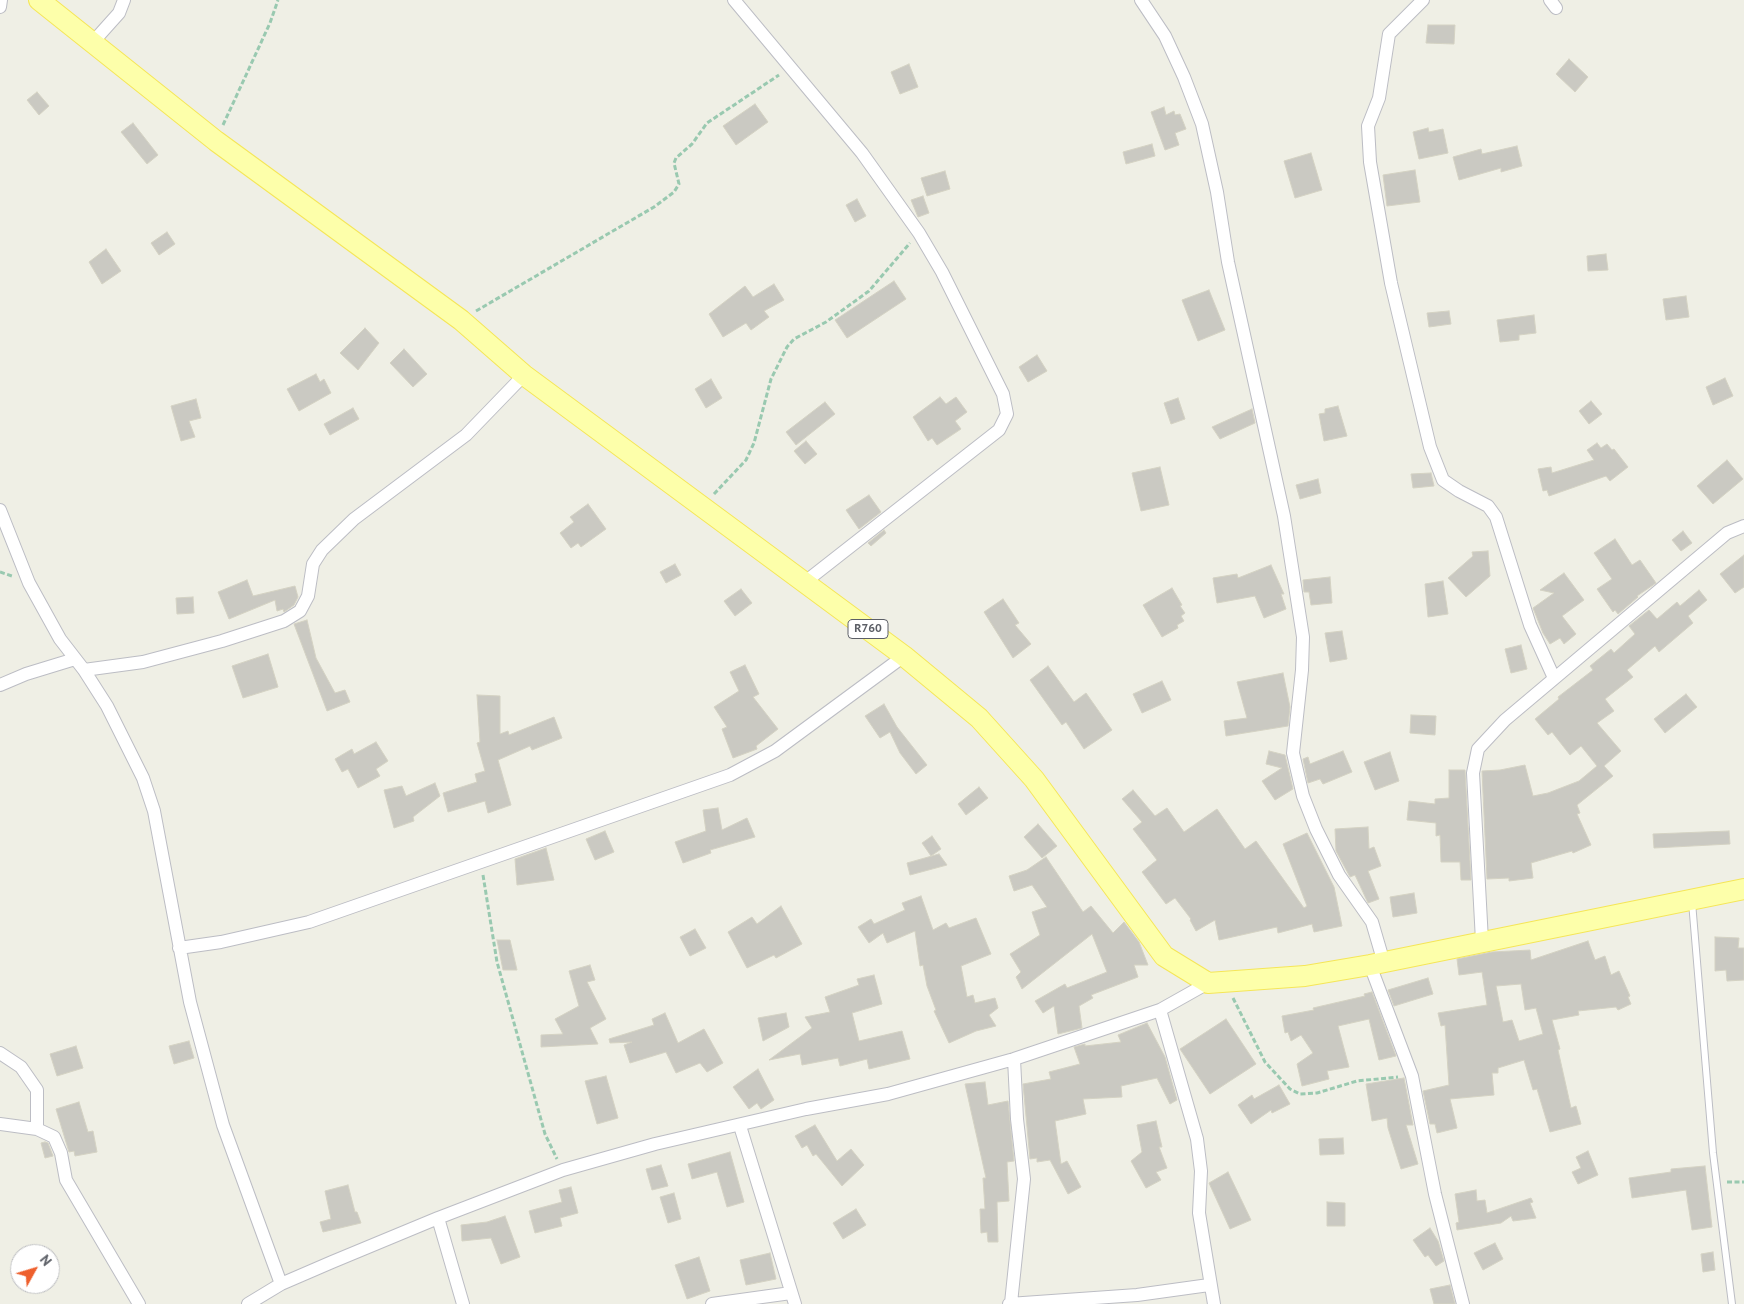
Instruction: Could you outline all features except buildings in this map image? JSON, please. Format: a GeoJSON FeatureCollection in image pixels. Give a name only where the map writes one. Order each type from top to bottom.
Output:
{"type":"FeatureCollection","features":[{"type":"Feature","properties":{"kind":"main road","name":"R760"},"geometry":{"type":"LineString","coordinates":[[39,0],[216,141],[460,320],[524,375],[701,508],[904,656],[979,718],[1034,779],[1164,956],[1216,983]]}},
{"type":"Feature","properties":{"kind":"main road"},"geometry":{"type":"LineString","coordinates":[[1216,983],[1305,976],[1377,964],[1744,889]]}},
{"type":"Feature","properties":{"kind":"street"},"geometry":{"type":"LineString","coordinates":[[0,7],[1,0]]}},
{"type":"Feature","properties":{"kind":"street"},"geometry":{"type":"LineString","coordinates":[[93,42],[119,13],[124,0]]}},
{"type":"Feature","properties":{"kind":"street"},"geometry":{"type":"LineString","coordinates":[[734,0],[862,153],[919,233],[942,272],[1003,394],[1007,414],[999,430],[805,582]]}},
{"type":"Feature","properties":{"kind":"street"},"geometry":{"type":"LineString","coordinates":[[1142,0],[1166,36],[1202,124],[1217,192],[1228,262],[1284,516],[1303,637],[1301,688],[1292,753],[1303,796],[1316,829],[1339,875],[1372,922],[1377,964],[1412,1076],[1435,1194],[1463,1304]]}},
{"type":"Feature","properties":{"kind":"street"},"geometry":{"type":"LineString","coordinates":[[1423,0],[1389,34],[1379,98],[1368,126],[1370,162],[1390,274],[1430,447],[1444,480],[1459,491],[1488,506],[1496,517],[1530,625],[1554,678]]}},
{"type":"Feature","properties":{"kind":"street"},"geometry":{"type":"LineString","coordinates":[[84,670],[143,662],[222,641],[284,621],[300,611],[308,596],[313,564],[322,550],[354,518],[466,435],[524,375]]}},
{"type":"Feature","properties":{"kind":"street"},"geometry":{"type":"LineString","coordinates":[[0,510],[29,583],[60,639],[84,670],[107,706],[143,778],[154,812],[190,1002],[223,1125],[281,1284]]}},
{"type":"Feature","properties":{"kind":"street"},"geometry":{"type":"LineString","coordinates":[[1482,942],[1474,781],[1475,759],[1478,749],[1486,738],[1554,678],[1727,533],[1744,526]]}},
{"type":"Feature","properties":{"kind":"street"},"geometry":{"type":"LineString","coordinates":[[179,948],[221,942],[310,922],[730,775],[774,751],[904,656]]}},
{"type":"Feature","properties":{"kind":"street"},"geometry":{"type":"LineString","coordinates":[[0,685],[26,674],[74,659]]}},
{"type":"Feature","properties":{"kind":"street"},"geometry":{"type":"LineString","coordinates":[[248,1304],[281,1284],[438,1218],[563,1170],[655,1144],[740,1126],[806,1109],[888,1094],[1014,1059],[1160,1010],[1216,983]]}},
{"type":"Feature","properties":{"kind":"street"},"geometry":{"type":"LineString","coordinates":[[1160,1010],[1197,1138],[1201,1171],[1199,1213],[1209,1285],[1214,1304]]}},
{"type":"Feature","properties":{"kind":"street"},"geometry":{"type":"LineString","coordinates":[[0,1053],[21,1067],[37,1090],[37,1129]]}},
{"type":"Feature","properties":{"kind":"street"},"geometry":{"type":"LineString","coordinates":[[1014,1059],[1017,1120],[1024,1178],[1010,1304],[1129,1296],[1209,1285]]}},
{"type":"Feature","properties":{"kind":"street"},"geometry":{"type":"LineString","coordinates":[[0,1124],[37,1129],[54,1136],[61,1153],[66,1180],[139,1304]]}},
{"type":"Feature","properties":{"kind":"street"},"geometry":{"type":"LineString","coordinates":[[712,1304],[793,1299],[740,1126]]}},
{"type":"Feature","properties":{"kind":"street"},"geometry":{"type":"LineString","coordinates":[[438,1218],[463,1304]]}},
{"type":"Feature","properties":{"kind":"lane"},"geometry":{"type":"LineString","coordinates":[[1692,901],[1713,1153],[1732,1304]]}},
{"type":"Feature","properties":{"kind":"path"},"geometry":{"type":"LineString","coordinates":[[216,141],[270,23],[278,0]]}},
{"type":"Feature","properties":{"kind":"path"},"geometry":{"type":"LineString","coordinates":[[460,320],[654,207],[674,192],[678,184],[674,164],[676,158],[692,144],[707,123],[791,68]]}},
{"type":"Feature","properties":{"kind":"path"},"geometry":{"type":"LineString","coordinates":[[701,508],[746,460],[754,443],[771,378],[787,347],[794,339],[826,322],[869,291],[919,233]]}},
{"type":"Feature","properties":{"kind":"path"},"geometry":{"type":"LineString","coordinates":[[481,863],[497,962],[544,1134],[563,1170]]}},
{"type":"Feature","properties":{"kind":"path"},"geometry":{"type":"LineString","coordinates":[[1216,983],[1265,1062],[1290,1088],[1300,1094],[1317,1093],[1376,1078],[1412,1076]]}},
{"type":"Feature","properties":{"kind":"path"},"geometry":{"type":"LineString","coordinates":[[1718,1182],[1744,1182]]}}]}
